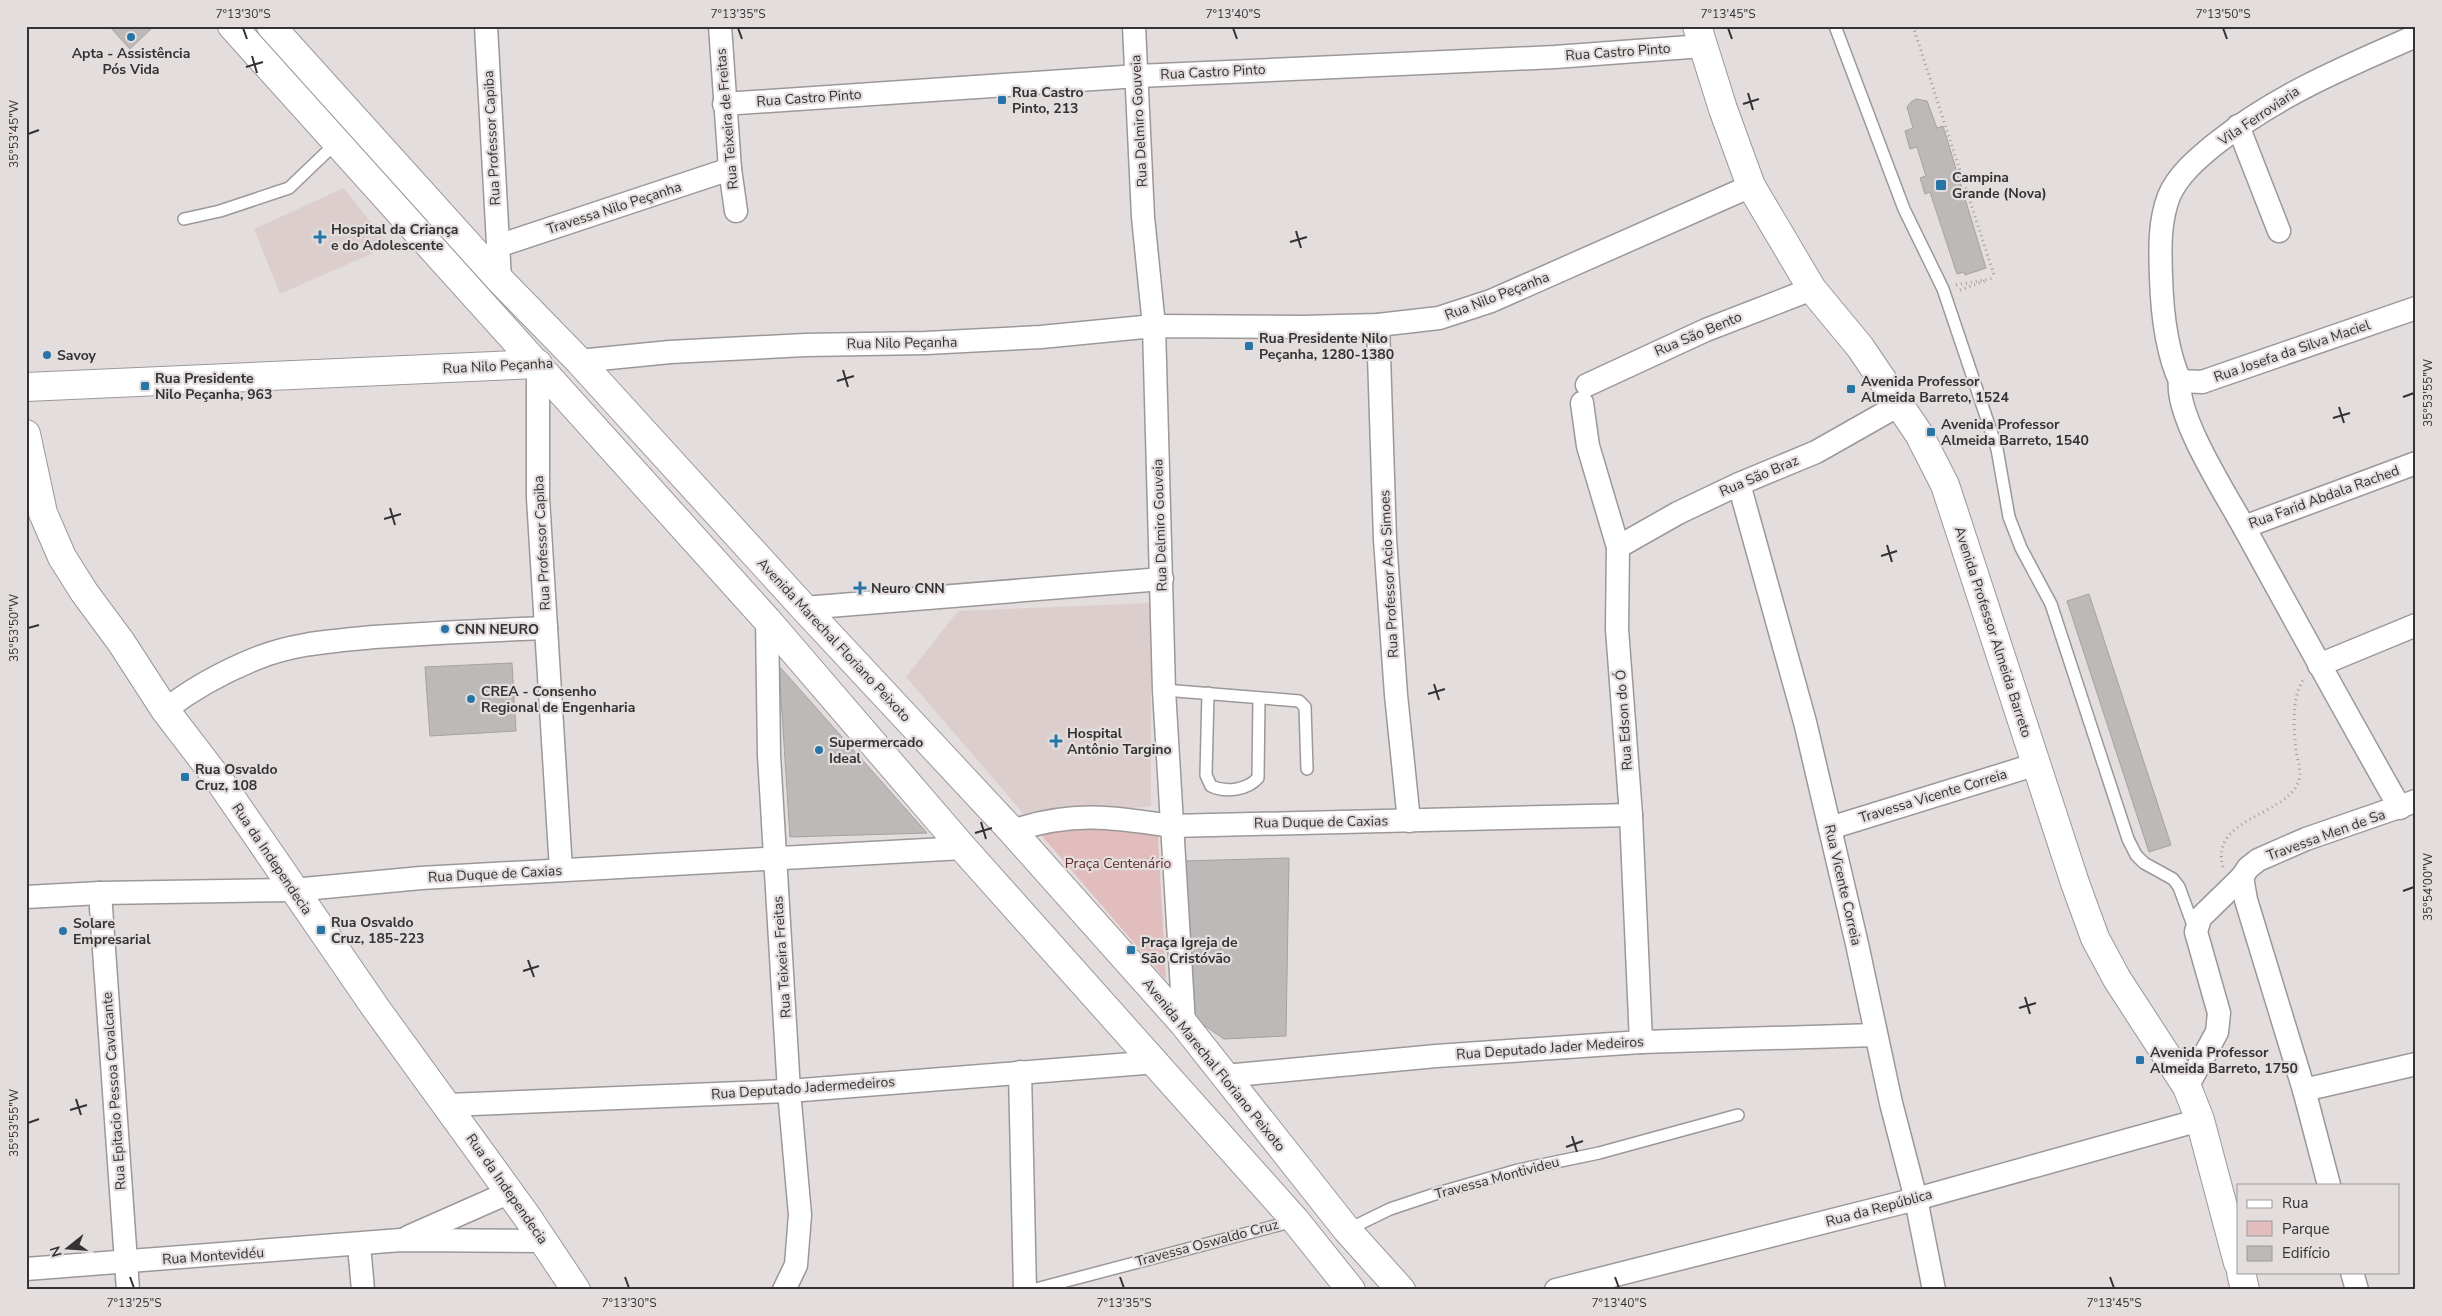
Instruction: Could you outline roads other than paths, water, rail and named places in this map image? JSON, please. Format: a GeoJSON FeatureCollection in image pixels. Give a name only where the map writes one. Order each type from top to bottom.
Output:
{"type":"FeatureCollection","features":[{"type":"Feature","properties":{"kind":"main road"},"geometry":{"type":"LineString","coordinates":[[232,26],[767,620],[963,848],[1156,1062],[1295,1220],[1351,1290]]}},
{"type":"Feature","properties":{"kind":"main road","name":"Avenida Marechal Floriano Peixoto"},"geometry":{"type":"LineString","coordinates":[[271,26],[500,280],[579,361],[804,608],[1012,831],[1184,1024],[1346,1230],[1401,1290]]}},
{"type":"Feature","properties":{"kind":"main road","name":"Avenida Professor Almeida Barreto"},"geometry":{"type":"LineString","coordinates":[[1700,36],[1751,186],[1812,289],[1860,348],[1919,434],[1945,485],[2075,883],[2096,938],[2117,979],[2187,1087],[2200,1120],[2237,1259]]}},
{"type":"Feature","properties":{"kind":"main road","name":"Rua Nilo Peçanha"},"geometry":{"type":"LineString","coordinates":[[26,387],[579,361]]}},
{"type":"Feature","properties":{"kind":"main road","name":"Rua da Independecia"},"geometry":{"type":"LineString","coordinates":[[26,434],[43,513],[62,557],[165,710],[221,784],[375,1007],[510,1192],[576,1290]]}},
{"type":"Feature","properties":{"kind":"main road"},"geometry":{"type":"LineString","coordinates":[[2241,1274],[2245,1290]]}},
{"type":"Feature","properties":{"kind":"street","name":"Rua Professor Capiba"},"geometry":{"type":"LineString","coordinates":[[486,26],[500,280]]}},
{"type":"Feature","properties":{"kind":"street","name":"Rua Teixeira de Freitas"},"geometry":{"type":"LineString","coordinates":[[720,26],[724,104],[736,211]]}},
{"type":"Feature","properties":{"kind":"street","name":"Rua Delmiro Gouveia"},"geometry":{"type":"LineString","coordinates":[[1134,26],[1138,76],[1143,217],[1154,326],[1164,690],[1184,1024]]}},
{"type":"Feature","properties":{"kind":"street","name":"Rua Castro Pinto"},"geometry":{"type":"LineString","coordinates":[[724,104],[1138,76],[1555,57],[1700,36]]}},
{"type":"Feature","properties":{"kind":"street","name":"Vila Ferroviaria"},"geometry":{"type":"LineString","coordinates":[[2178,375],[2162,299],[2161,220],[2170,194],[2192,163],[2238,126],[2306,85],[2416,36]]}},
{"type":"Feature","properties":{"kind":"street"},"geometry":{"type":"LineString","coordinates":[[2238,126],[2279,231]]}},
{"type":"Feature","properties":{"kind":"street","name":"Travessa Nilo Peçanha"},"geometry":{"type":"LineString","coordinates":[[498,246],[730,169]]}},
{"type":"Feature","properties":{"kind":"street","name":"Rua Nilo Peçanha"},"geometry":{"type":"LineString","coordinates":[[579,361],[670,352],[738,348],[1041,337],[1154,326],[1303,327],[1378,325],[1439,318],[1491,301],[1751,186]]}},
{"type":"Feature","properties":{"kind":"street","name":"Rua São Bento"},"geometry":{"type":"LineString","coordinates":[[1584,394],[1630,363],[1706,330],[1812,289]]}},
{"type":"Feature","properties":{"kind":"street","name":"Rua Josefa da Silva Maciel"},"geometry":{"type":"LineString","coordinates":[[2178,375],[2202,382],[2416,308]]}},
{"type":"Feature","properties":{"kind":"street","name":"Rua Professor Acio Simoes"},"geometry":{"type":"LineString","coordinates":[[1378,325],[1386,549],[1396,695],[1409,821]]}},
{"type":"Feature","properties":{"kind":"street","name":"Rua Professor Capiba"},"geometry":{"type":"LineString","coordinates":[[538,364],[538,498],[561,870]]}},
{"type":"Feature","properties":{"kind":"street","name":"Rua Farid Abdala Rached"},"geometry":{"type":"LineString","coordinates":[[2178,375],[2180,396],[2186,416],[2244,528],[2416,463]]}},
{"type":"Feature","properties":{"kind":"street","name":"Rua Edson do Ó"},"geometry":{"type":"LineString","coordinates":[[1584,394],[1588,446],[1618,547],[1617,629],[1631,815],[1641,1042]]}},
{"type":"Feature","properties":{"kind":"street","name":"Rua São Braz"},"geometry":{"type":"LineString","coordinates":[[1618,547],[1678,513],[1738,484],[1816,452],[1899,404]]}},
{"type":"Feature","properties":{"kind":"street","name":"Rua Vicente Correia"},"geometry":{"type":"LineString","coordinates":[[1738,484],[1805,722],[1876,1036],[1916,1199],[1934,1290]]}},
{"type":"Feature","properties":{"kind":"street"},"geometry":{"type":"LineString","coordinates":[[2244,528],[2318,665],[2408,804]]}},
{"type":"Feature","properties":{"kind":"street"},"geometry":{"type":"LineString","coordinates":[[804,608],[1162,579]]}},
{"type":"Feature","properties":{"kind":"street","name":"Rua Teixeira Freitas"},"geometry":{"type":"LineString","coordinates":[[767,620],[769,755],[789,1091],[800,1214],[796,1265],[784,1290]]}},
{"type":"Feature","properties":{"kind":"street"},"geometry":{"type":"LineString","coordinates":[[2318,665],[2416,625]]}},
{"type":"Feature","properties":{"kind":"street"},"geometry":{"type":"LineString","coordinates":[[165,710],[186,694],[255,659],[308,644],[325,641],[445,632],[546,628]]}},
{"type":"Feature","properties":{"kind":"street","name":"Travessa Vicente Correia"},"geometry":{"type":"LineString","coordinates":[[1830,828],[2037,764]]}},
{"type":"Feature","properties":{"kind":"street","name":"Travessa Men de Sa"},"geometry":{"type":"LineString","coordinates":[[2196,932],[2200,918],[2258,860],[2306,839],[2408,804]]}},
{"type":"Feature","properties":{"kind":"street","name":"Rua Duque de Caxias"},"geometry":{"type":"LineString","coordinates":[[1012,831],[1043,821],[1108,817],[1172,826],[1631,815]]}},
{"type":"Feature","properties":{"kind":"street","name":"Rua Duque de Caxias"},"geometry":{"type":"LineString","coordinates":[[26,897],[100,893],[293,890],[421,878],[963,848]]}},
{"type":"Feature","properties":{"kind":"street"},"geometry":{"type":"LineString","coordinates":[[2242,876],[2246,900],[2304,1090],[2329,1184]]}},
{"type":"Feature","properties":{"kind":"street","name":"Rua Epitacio Pessoa Cavalcante"},"geometry":{"type":"LineString","coordinates":[[100,893],[128,1290]]}},
{"type":"Feature","properties":{"kind":"street"},"geometry":{"type":"LineString","coordinates":[[2187,1087],[2217,1032],[2219,1013],[2196,932]]}},
{"type":"Feature","properties":{"kind":"street","name":"Rua Deputado Jader Medeiros"},"geometry":{"type":"LineString","coordinates":[[1225,1076],[1436,1056],[1641,1042],[1876,1036]]}},
{"type":"Feature","properties":{"kind":"street","name":"Rua Deputado Jadermedeiros"},"geometry":{"type":"LineString","coordinates":[[448,1105],[789,1091],[1156,1062]]}},
{"type":"Feature","properties":{"kind":"street"},"geometry":{"type":"LineString","coordinates":[[2304,1090],[2416,1064]]}},
{"type":"Feature","properties":{"kind":"street"},"geometry":{"type":"LineString","coordinates":[[1020,1072],[1025,1290]]}},
{"type":"Feature","properties":{"kind":"street","name":"Rua da República"},"geometry":{"type":"LineString","coordinates":[[1556,1290],[1916,1199],[2200,1120]]}},
{"type":"Feature","properties":{"kind":"street","name":"Rua Montevidéu"},"geometry":{"type":"LineString","coordinates":[[400,1240],[510,1192]]}},
{"type":"Feature","properties":{"kind":"street","name":"Rua Montevidéu"},"geometry":{"type":"LineString","coordinates":[[26,1269],[360,1245],[400,1240],[544,1241]]}},
{"type":"Feature","properties":{"kind":"street"},"geometry":{"type":"LineString","coordinates":[[360,1245],[363,1290]]}},
{"type":"Feature","properties":{"kind":"street"},"geometry":{"type":"LineString","coordinates":[[2353,1274],[2357,1290]]}},
{"type":"Feature","properties":{"kind":"lane"},"geometry":{"type":"LineString","coordinates":[[1835,26],[1900,200],[1943,289],[1998,450],[2009,517],[2021,548],[2051,604],[2128,838],[2136,855],[2144,863],[2173,879],[2179,887],[2196,932]]}},
{"type":"Feature","properties":{"kind":"lane"},"geometry":{"type":"LineString","coordinates":[[184,219],[220,211],[289,188],[337,142]]}},
{"type":"Feature","properties":{"kind":"lane"},"geometry":{"type":"LineString","coordinates":[[1164,690],[1299,701],[1305,707],[1307,768]]}},
{"type":"Feature","properties":{"kind":"lane"},"geometry":{"type":"LineString","coordinates":[[1208,693],[1206,775],[1211,786],[1217,789],[1246,788],[1258,778],[1259,698]]}},
{"type":"Feature","properties":{"kind":"lane","name":"Travessa Montivideu"},"geometry":{"type":"LineString","coordinates":[[1346,1230],[1390,1209],[1447,1190],[1518,1170],[1599,1152],[1738,1115]]}},
{"type":"Feature","properties":{"kind":"lane","name":"Travessa Oswaldo Cruz"},"geometry":{"type":"LineString","coordinates":[[1032,1290],[1295,1220]]}},
{"type":"Feature","properties":{"kind":"place","name":"Apta - Assistência Pós Vida"},"geometry":{"type":"Point","coordinates":[131,37]}},
{"type":"Feature","properties":{"kind":"place","name":"Rua Castro Pinto, 213"},"geometry":{"type":"Point","coordinates":[1002,100]}},
{"type":"Feature","properties":{"kind":"place","name":"Campina Grande (Nova)"},"geometry":{"type":"Point","coordinates":[1941,185]}},
{"type":"Feature","properties":{"kind":"place","name":"Hospital da Criança e do Adolescente"},"geometry":{"type":"Point","coordinates":[320,237]}},
{"type":"Feature","properties":{"kind":"place","name":"Rua Presidente Nilo Peçanha, 1280-1380"},"geometry":{"type":"Point","coordinates":[1249,346]}},
{"type":"Feature","properties":{"kind":"place","name":"Savoy"},"geometry":{"type":"Point","coordinates":[47,355]}},
{"type":"Feature","properties":{"kind":"place","name":"Rua Presidente Nilo Peçanha, 963"},"geometry":{"type":"Point","coordinates":[145,386]}},
{"type":"Feature","properties":{"kind":"place","name":"Avenida Professor Almeida Barreto, 1524"},"geometry":{"type":"Point","coordinates":[1851,389]}},
{"type":"Feature","properties":{"kind":"place","name":"Avenida Professor Almeida Barreto, 1540"},"geometry":{"type":"Point","coordinates":[1931,432]}},
{"type":"Feature","properties":{"kind":"place","name":"Neuro CNN"},"geometry":{"type":"Point","coordinates":[860,588]}},
{"type":"Feature","properties":{"kind":"place","name":"CNN NEURO"},"geometry":{"type":"Point","coordinates":[445,629]}},
{"type":"Feature","properties":{"kind":"place","name":"CREA - Consenho Regional de Engenharia"},"geometry":{"type":"Point","coordinates":[471,699]}},
{"type":"Feature","properties":{"kind":"place","name":"Hospital Antônio Targino"},"geometry":{"type":"Point","coordinates":[1056,741]}},
{"type":"Feature","properties":{"kind":"place","name":"Supermercado Ideal"},"geometry":{"type":"Point","coordinates":[819,750]}},
{"type":"Feature","properties":{"kind":"place","name":"Rua Osvaldo Cruz, 108"},"geometry":{"type":"Point","coordinates":[185,777]}},
{"type":"Feature","properties":{"kind":"place","name":"Rua Osvaldo Cruz, 185-223"},"geometry":{"type":"Point","coordinates":[321,930]}},
{"type":"Feature","properties":{"kind":"place","name":"Solare Empresarial"},"geometry":{"type":"Point","coordinates":[63,931]}},
{"type":"Feature","properties":{"kind":"place","name":"Praça Igreja de São Cristóvão"},"geometry":{"type":"Point","coordinates":[1131,950]}},
{"type":"Feature","properties":{"kind":"place","name":"Avenida Professor Almeida Barreto, 1750"},"geometry":{"type":"Point","coordinates":[2140,1060]}},
{"type":"Feature","properties":{"kind":"park label","name":"Praça Centenário"},"geometry":{"type":"Point","coordinates":[1118,863]}}]}
